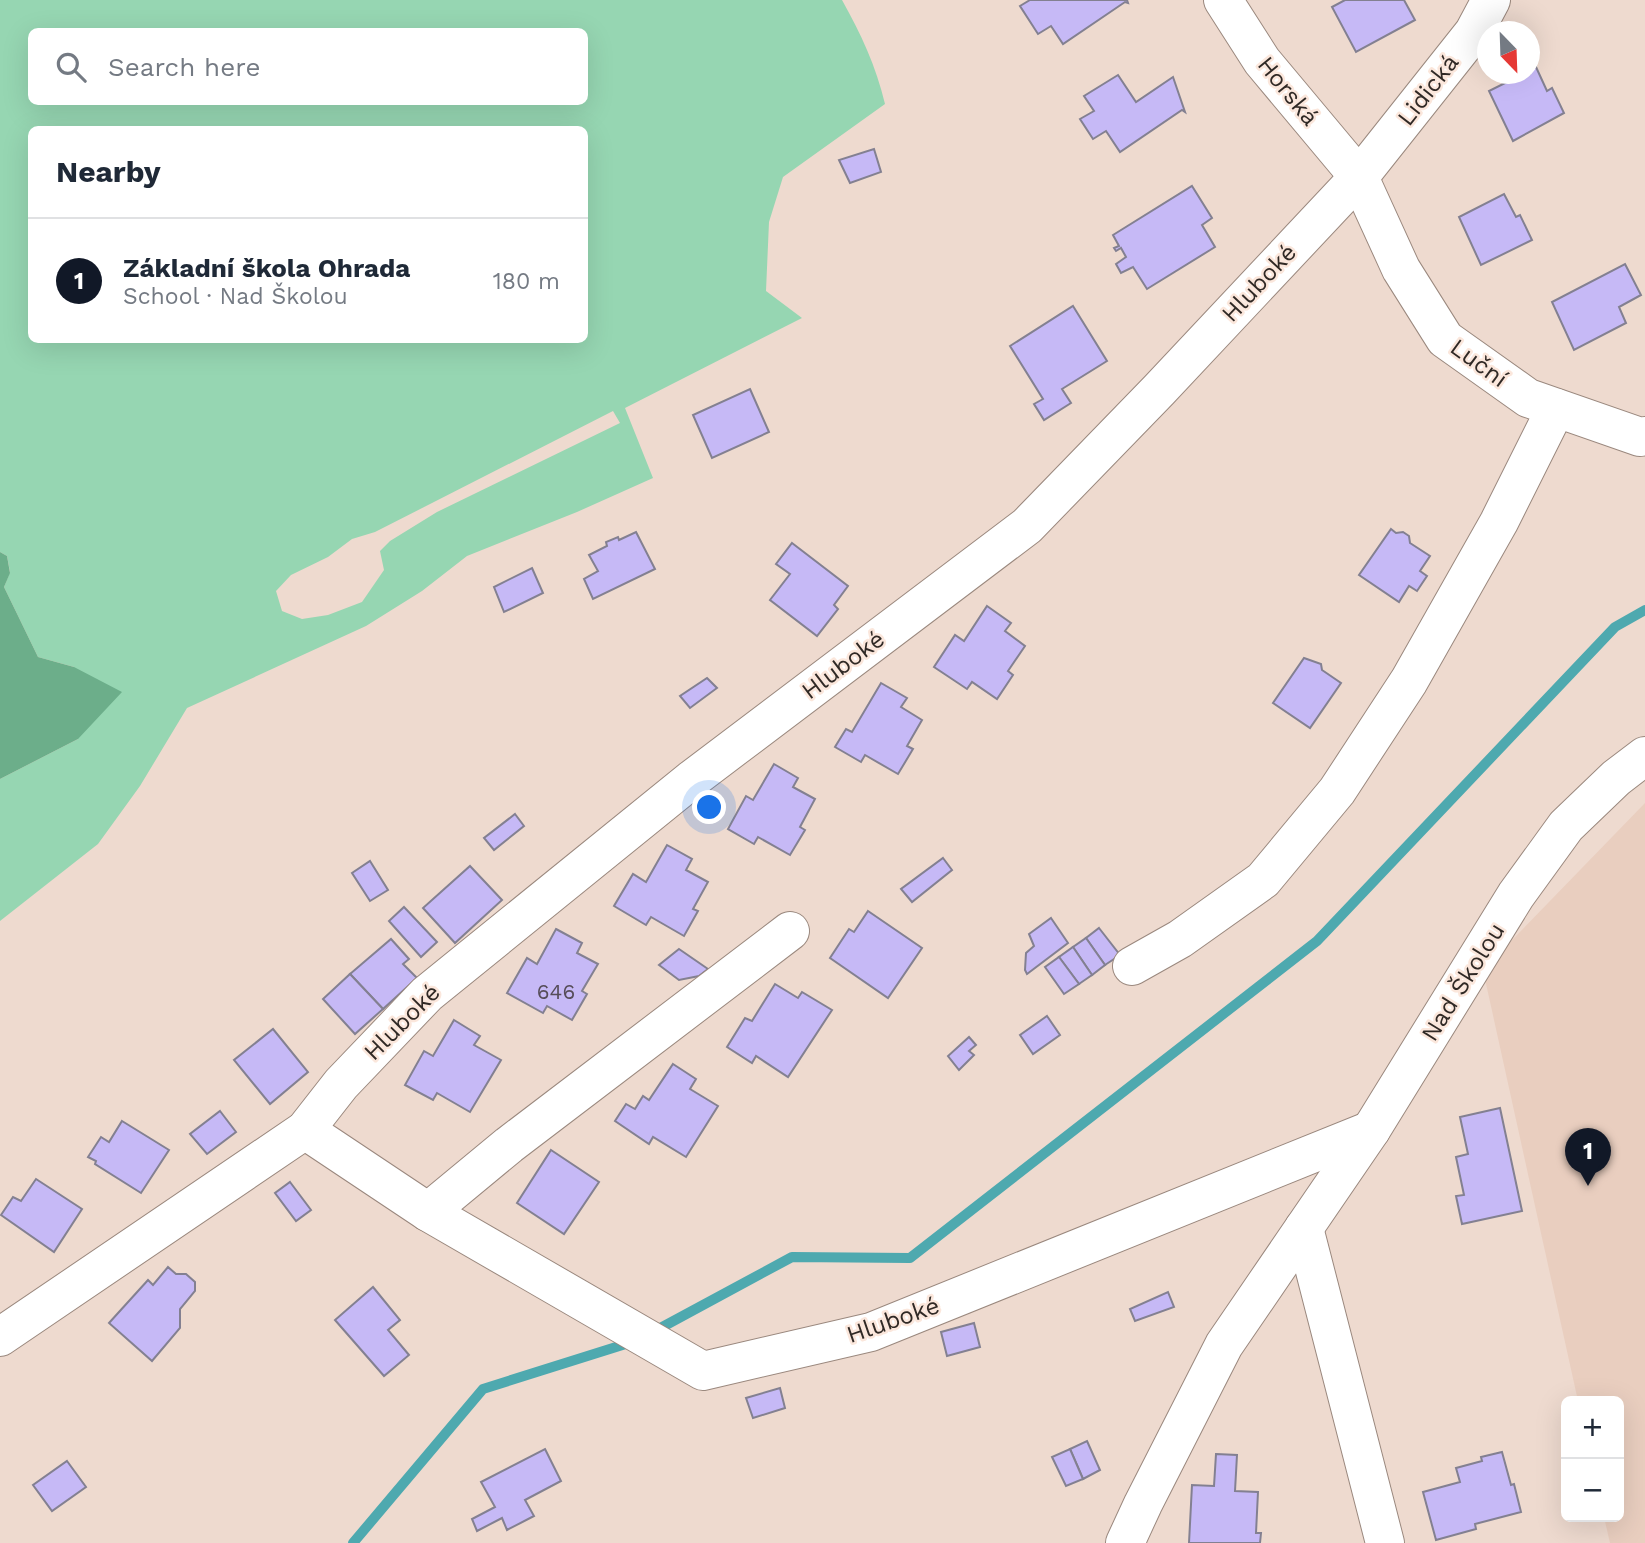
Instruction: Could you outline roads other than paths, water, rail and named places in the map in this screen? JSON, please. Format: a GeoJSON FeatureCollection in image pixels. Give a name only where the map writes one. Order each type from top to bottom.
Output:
{"type":"FeatureCollection","features":[{"type":"Feature","properties":{"kind":"street","name":"Horská"},"geometry":{"type":"LineString","coordinates":[[1223,0],[1262,61],[1359,177]]}},
{"type":"Feature","properties":{"kind":"street","name":"Lidická"},"geometry":{"type":"LineString","coordinates":[[1359,177],[1474,32],[1491,0]]}},
{"type":"Feature","properties":{"kind":"street","name":"Luční"},"geometry":{"type":"LineString","coordinates":[[1359,177],[1401,269],[1445,339],[1528,398],[1640,437],[1645,436]]}},
{"type":"Feature","properties":{"kind":"street","name":"Hluboké"},"geometry":{"type":"LineString","coordinates":[[0,1337],[305,1130],[341,1084],[427,994],[691,780],[1027,526],[1359,177]]}},
{"type":"Feature","properties":{"kind":"street"},"geometry":{"type":"LineString","coordinates":[[1132,966],[1180,939],[1263,880],[1337,791],[1409,681],[1499,522],[1556,408]]}},
{"type":"Feature","properties":{"kind":"street","name":"Nad Školou"},"geometry":{"type":"LineString","coordinates":[[1125,1543],[1224,1345],[1371,1130],[1516,895],[1566,826],[1616,778],[1645,756]]}},
{"type":"Feature","properties":{"kind":"street"},"geometry":{"type":"LineString","coordinates":[[428,1212],[509,1145],[790,931]]}},
{"type":"Feature","properties":{"kind":"street","name":"Hluboké"},"geometry":{"type":"LineString","coordinates":[[305,1130],[428,1212],[703,1371],[871,1332],[1371,1130]]}},
{"type":"Feature","properties":{"kind":"street"},"geometry":{"type":"LineString","coordinates":[[1304,1228],[1385,1543]]}},
{"type":"Feature","properties":{"kind":"waterway"},"geometry":{"type":"LineString","coordinates":[[653,1332],[792,1257],[910,1258],[1317,941],[1615,627],[1645,610]]}},
{"type":"Feature","properties":{"kind":"waterway"},"geometry":{"type":"LineString","coordinates":[[353,1543],[483,1389],[632,1342]]}},
{"type":"Feature","properties":{"kind":"place","name":"Základní škola Ohrada"},"geometry":{"type":"Point","coordinates":[1588,1186]}}]}
